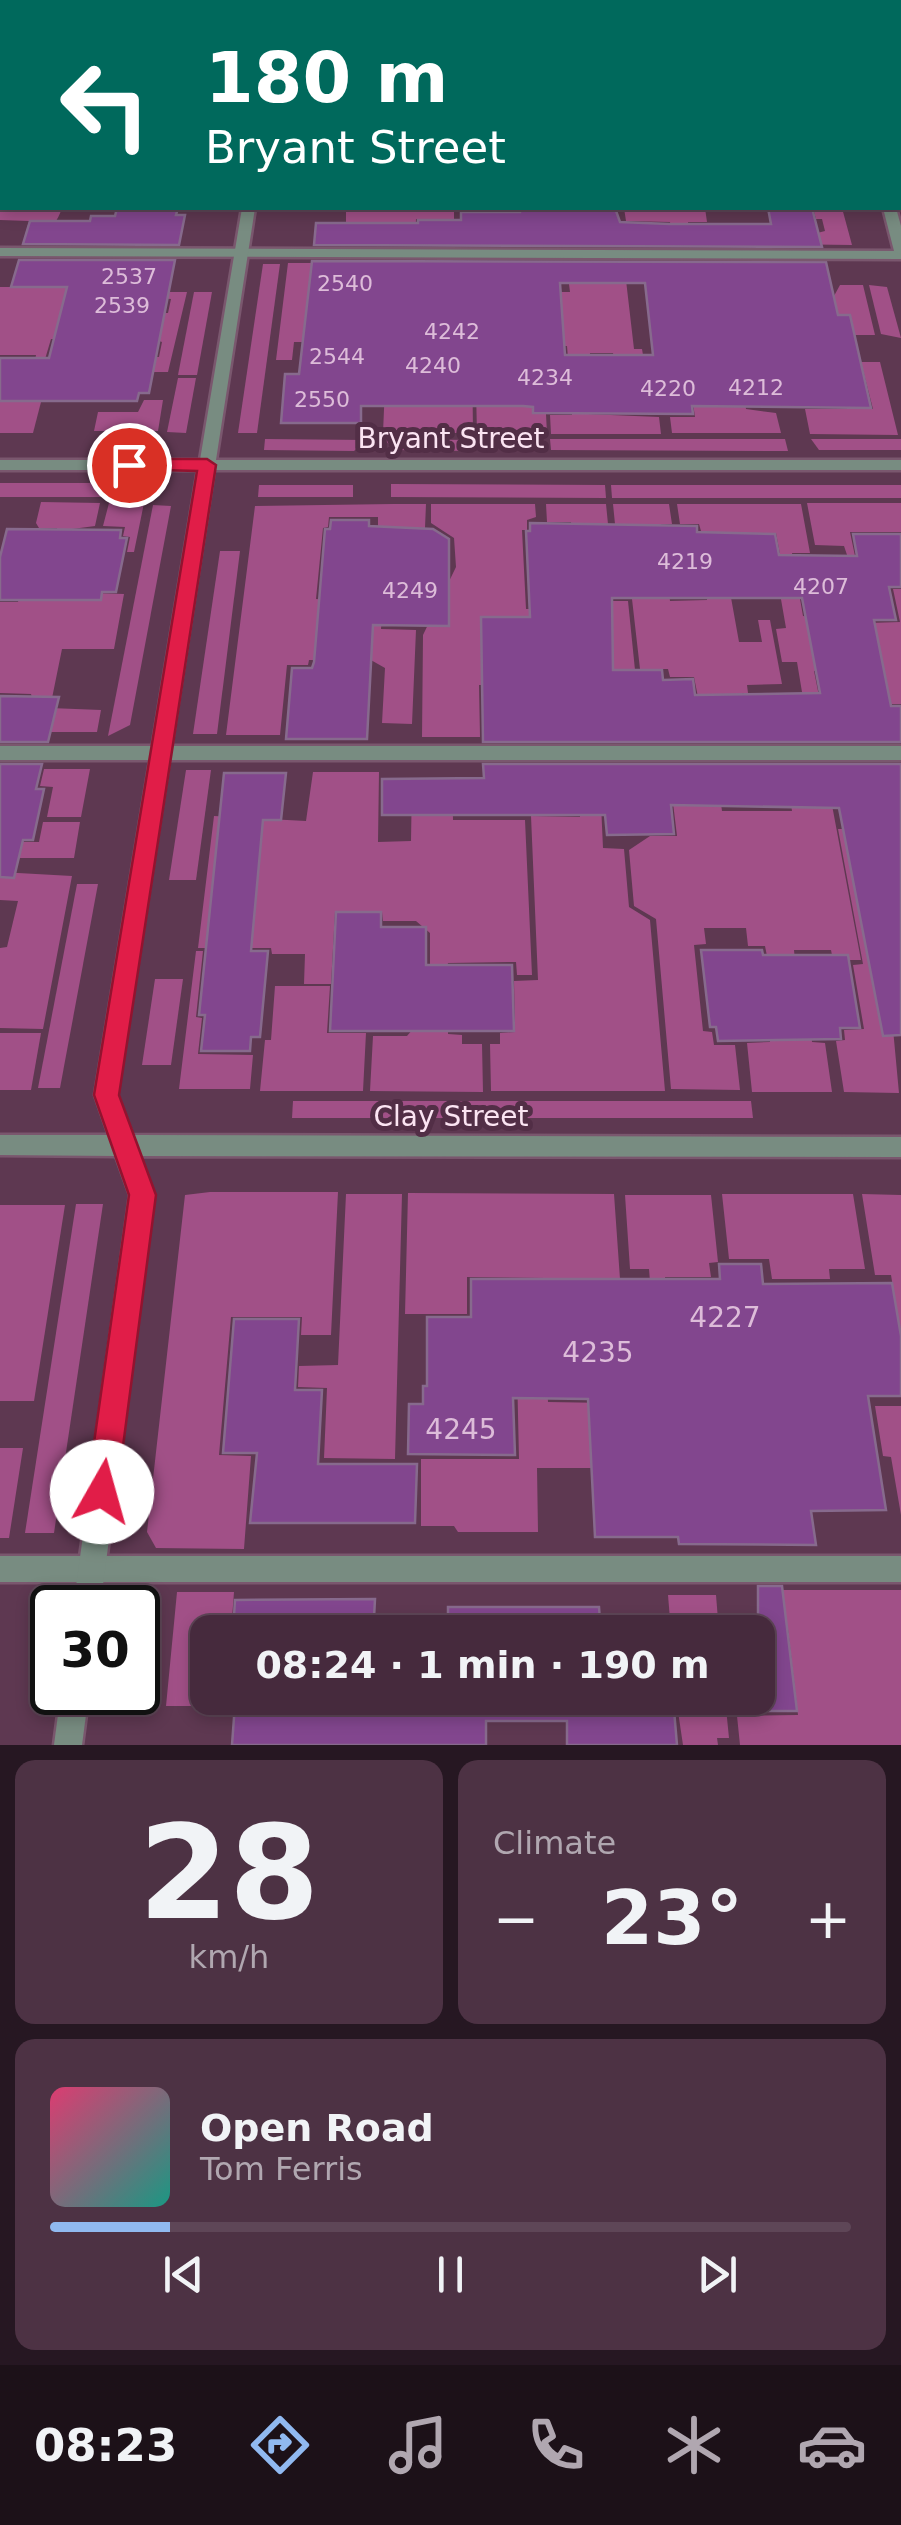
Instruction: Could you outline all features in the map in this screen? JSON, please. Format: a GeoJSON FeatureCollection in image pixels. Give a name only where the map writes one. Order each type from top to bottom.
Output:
{"type":"FeatureCollection","features":[{"type":"Feature","properties":{"kind":"street"},"geometry":{"type":"LineString","coordinates":[[90,1585],[142,1195],[106,1095],[248,210]]}},
{"type":"Feature","properties":{"kind":"street"},"geometry":{"type":"LineString","coordinates":[[0,252],[901,253],[893,210]]}},
{"type":"Feature","properties":{"kind":"street","name":"Bryant Street"},"geometry":{"type":"LineString","coordinates":[[0,465],[901,466]]}},
{"type":"Feature","properties":{"kind":"street"},"geometry":{"type":"LineString","coordinates":[[0,753],[901,753]]}},
{"type":"Feature","properties":{"kind":"street","name":"Clay Street"},"geometry":{"type":"LineString","coordinates":[[0,1145],[901,1147]]}},
{"type":"Feature","properties":{"kind":"street"},"geometry":{"type":"LineString","coordinates":[[0,1569],[901,1569]]}},
{"type":"Feature","properties":{"kind":"street"},"geometry":{"type":"LineString","coordinates":[[68,1745],[72,1715]]}},
{"type":"Feature","properties":{"kind":"shaded area"},"geometry":{"type":"Polygon","coordinates":[[[0,210],[61,210],[52,226],[30,242],[23,243],[29,221],[0,220],[0,210]]]}},
{"type":"Feature","properties":{"kind":"shaded area"},"geometry":{"type":"Polygon","coordinates":[[[340,210],[454,210],[454,219],[416,219],[415,244],[383,244],[384,222],[346,222],[346,211],[340,210]]]}},
{"type":"Feature","properties":{"kind":"shaded area"},"geometry":{"type":"Polygon","coordinates":[[[624,210],[705,210],[707,222],[688,222],[690,242],[673,242],[670,222],[626,221],[624,210]]]}},
{"type":"Feature","properties":{"kind":"shaded area"},"geometry":{"type":"Polygon","coordinates":[[[814,210],[843,210],[852,245],[775,244],[825,231],[822,219],[816,219],[814,210]]]}},
{"type":"Feature","properties":{"kind":"shaded area"},"geometry":{"type":"Polygon","coordinates":[[[288,263],[343,263],[310,277],[308,342],[294,342],[292,360],[276,360],[288,263]]]}},
{"type":"Feature","properties":{"kind":"shaded area"},"geometry":{"type":"Polygon","coordinates":[[[624,263],[634,349],[642,349],[643,355],[614,359],[613,353],[590,353],[587,414],[659,417],[661,434],[551,434],[550,415],[572,415],[567,346],[557,346],[557,292],[570,292],[569,284],[597,284],[595,265],[624,263]]]}},
{"type":"Feature","properties":{"kind":"shaded area"},"geometry":{"type":"Polygon","coordinates":[[[263,264],[280,264],[257,433],[238,433],[263,264]]]}},
{"type":"Feature","properties":{"kind":"shaded area"},"geometry":{"type":"Polygon","coordinates":[[[46,281],[72,282],[57,339],[51,339],[43,366],[34,366],[36,355],[0,355],[0,287],[43,287],[46,281]]]}},
{"type":"Feature","properties":{"kind":"shaded area"},"geometry":{"type":"Polygon","coordinates":[[[840,285],[863,285],[875,335],[812,335],[829,296],[834,296],[840,285]]]}},
{"type":"Feature","properties":{"kind":"shaded area"},"geometry":{"type":"Polygon","coordinates":[[[869,285],[887,287],[901,338],[881,334],[869,285]]]}},
{"type":"Feature","properties":{"kind":"shaded area"},"geometry":{"type":"Polygon","coordinates":[[[160,292],[187,292],[168,372],[146,372],[150,357],[159,357],[162,342],[78,312],[168,313],[171,299],[159,298],[160,292]]]}},
{"type":"Feature","properties":{"kind":"shaded area"},"geometry":{"type":"Polygon","coordinates":[[[194,292],[212,292],[197,375],[178,375],[194,292]]]}},
{"type":"Feature","properties":{"kind":"shaded area"},"geometry":{"type":"Polygon","coordinates":[[[518,330],[522,407],[532,407],[533,414],[546,414],[547,434],[477,434],[475,346],[518,330]]]}},
{"type":"Feature","properties":{"kind":"shaded area"},"geometry":{"type":"Polygon","coordinates":[[[387,338],[407,380],[407,407],[457,407],[457,383],[472,349],[473,433],[383,433],[387,338]]]}},
{"type":"Feature","properties":{"kind":"shaded area"},"geometry":{"type":"Polygon","coordinates":[[[687,362],[745,403],[746,409],[776,413],[781,433],[672,433],[670,417],[695,417],[687,362]]]}},
{"type":"Feature","properties":{"kind":"shaded area"},"geometry":{"type":"Polygon","coordinates":[[[861,362],[880,362],[898,435],[810,434],[805,409],[873,409],[861,362]]]}},
{"type":"Feature","properties":{"kind":"shaded area"},"geometry":{"type":"Polygon","coordinates":[[[178,378],[196,378],[186,433],[167,432],[178,378]]]}},
{"type":"Feature","properties":{"kind":"shaded area"},"geometry":{"type":"Polygon","coordinates":[[[144,400],[163,400],[158,431],[94,431],[98,412],[138,412],[144,400]]]}},
{"type":"Feature","properties":{"kind":"shaded area"},"geometry":{"type":"Polygon","coordinates":[[[0,402],[41,402],[33,433],[0,433],[0,402]]]}},
{"type":"Feature","properties":{"kind":"shaded area"},"geometry":{"type":"Polygon","coordinates":[[[265,439],[366,440],[354,451],[264,450],[265,439]]]}},
{"type":"Feature","properties":{"kind":"shaded area"},"geometry":{"type":"Polygon","coordinates":[[[384,439],[472,440],[472,451],[394,450],[384,439]]]}},
{"type":"Feature","properties":{"kind":"shaded area"},"geometry":{"type":"Polygon","coordinates":[[[550,439],[785,439],[788,451],[551,450],[550,439]]]}},
{"type":"Feature","properties":{"kind":"shaded area"},"geometry":{"type":"Polygon","coordinates":[[[811,439],[901,439],[901,450],[819,450],[811,439]]]}},
{"type":"Feature","properties":{"kind":"shaded area"},"geometry":{"type":"Polygon","coordinates":[[[0,483],[147,483],[144,497],[0,497],[0,483]]]}},
{"type":"Feature","properties":{"kind":"shaded area"},"geometry":{"type":"Polygon","coordinates":[[[391,484],[605,485],[606,498],[391,497],[391,484]]]}},
{"type":"Feature","properties":{"kind":"shaded area"},"geometry":{"type":"Polygon","coordinates":[[[259,485],[353,485],[353,497],[258,497],[259,485]]]}},
{"type":"Feature","properties":{"kind":"shaded area"},"geometry":{"type":"Polygon","coordinates":[[[611,485],[901,485],[901,498],[612,498],[611,485]]]}},
{"type":"Feature","properties":{"kind":"shaded area"},"geometry":{"type":"Polygon","coordinates":[[[41,502],[100,503],[95,526],[57,531],[39,528],[36,523],[41,502]]]}},
{"type":"Feature","properties":{"kind":"shaded area"},"geometry":{"type":"Polygon","coordinates":[[[109,503],[144,503],[134,552],[127,552],[130,537],[123,536],[125,527],[103,526],[109,503]]]}},
{"type":"Feature","properties":{"kind":"shaded area"},"geometry":{"type":"Polygon","coordinates":[[[807,503],[901,503],[901,532],[850,532],[867,614],[844,546],[815,545],[807,503]]]}},
{"type":"Feature","properties":{"kind":"shaded area"},"geometry":{"type":"Polygon","coordinates":[[[426,504],[425,528],[378,527],[378,517],[329,517],[328,527],[323,528],[316,599],[332,600],[357,660],[309,660],[308,665],[287,665],[280,735],[226,735],[255,506],[426,504]]]}},
{"type":"Feature","properties":{"kind":"shaded area"},"geometry":{"type":"Polygon","coordinates":[[[431,504],[535,504],[536,517],[527,520],[527,530],[522,530],[526,609],[550,609],[530,685],[479,685],[480,737],[422,737],[423,635],[456,567],[454,538],[431,523],[431,504]]]}},
{"type":"Feature","properties":{"kind":"shaded area"},"geometry":{"type":"Polygon","coordinates":[[[546,504],[606,504],[608,524],[596,524],[596,530],[572,530],[571,522],[547,522],[546,504]]]}},
{"type":"Feature","properties":{"kind":"shaded area"},"geometry":{"type":"Polygon","coordinates":[[[613,504],[669,504],[672,524],[661,524],[662,531],[636,531],[634,524],[615,524],[613,504]]]}},
{"type":"Feature","properties":{"kind":"shaded area"},"geometry":{"type":"Polygon","coordinates":[[[677,504],[801,504],[810,553],[792,553],[803,616],[812,617],[822,670],[814,671],[823,716],[808,728],[797,662],[782,662],[776,629],[786,628],[778,582],[785,581],[776,533],[722,533],[719,588],[711,532],[701,531],[699,524],[680,524],[677,504]]]}},
{"type":"Feature","properties":{"kind":"shaded area"},"geometry":{"type":"Polygon","coordinates":[[[153,505],[171,506],[130,725],[108,736],[153,505]]]}},
{"type":"Feature","properties":{"kind":"shaded area"},"geometry":{"type":"Polygon","coordinates":[[[387,529],[381,629],[416,630],[412,724],[382,723],[385,668],[362,655],[387,529]]]}},
{"type":"Feature","properties":{"kind":"shaded area"},"geometry":{"type":"Polygon","coordinates":[[[220,551],[240,551],[217,734],[193,734],[220,551]]]}},
{"type":"Feature","properties":{"kind":"shaded area"},"geometry":{"type":"Polygon","coordinates":[[[893,589],[901,589],[901,704],[891,704],[887,685],[871,685],[869,623],[900,622],[893,589]]]}},
{"type":"Feature","properties":{"kind":"shaded area"},"geometry":{"type":"Polygon","coordinates":[[[20,591],[124,594],[114,649],[62,649],[50,708],[101,710],[97,732],[42,732],[31,694],[0,693],[0,602],[18,602],[20,591]]]}},
{"type":"Feature","properties":{"kind":"shaded area"},"geometry":{"type":"Polygon","coordinates":[[[730,592],[739,642],[762,642],[758,620],[770,620],[782,684],[747,685],[748,693],[742,693],[743,702],[699,702],[694,677],[670,677],[668,669],[640,669],[632,599],[638,599],[638,593],[669,593],[670,601],[707,600],[707,593],[730,592]]]}},
{"type":"Feature","properties":{"kind":"shaded area"},"geometry":{"type":"Polygon","coordinates":[[[597,601],[628,601],[635,670],[594,670],[597,601]]]}},
{"type":"Feature","properties":{"kind":"shaded area"},"geometry":{"type":"Polygon","coordinates":[[[44,769],[90,769],[81,817],[47,817],[53,787],[40,786],[44,769]]]}},
{"type":"Feature","properties":{"kind":"shaded area"},"geometry":{"type":"Polygon","coordinates":[[[186,770],[211,770],[196,880],[169,880],[186,770]]]}},
{"type":"Feature","properties":{"kind":"shaded area"},"geometry":{"type":"Polygon","coordinates":[[[313,772],[379,772],[378,842],[411,841],[412,779],[452,779],[453,820],[525,820],[532,975],[517,975],[516,962],[430,967],[430,933],[416,921],[383,921],[382,912],[335,912],[331,984],[304,984],[305,954],[272,954],[271,948],[198,948],[214,816],[306,821],[313,772]]]}},
{"type":"Feature","properties":{"kind":"shaded area"},"geometry":{"type":"Polygon","coordinates":[[[826,773],[861,960],[833,960],[831,950],[794,950],[795,961],[768,961],[765,946],[748,946],[746,928],[704,928],[706,944],[694,945],[703,1031],[712,1032],[714,1045],[735,1045],[740,1090],[671,1089],[656,919],[634,906],[629,850],[650,836],[677,836],[671,786],[717,775],[722,811],[792,811],[787,776],[826,773]]]}},
{"type":"Feature","properties":{"kind":"shaded area"},"geometry":{"type":"Polygon","coordinates":[[[579,804],[601,804],[603,848],[624,849],[629,907],[650,920],[665,1091],[491,1091],[490,1044],[500,1044],[500,1033],[515,1032],[514,981],[538,980],[531,816],[580,817],[579,804]]]}},
{"type":"Feature","properties":{"kind":"shaded area"},"geometry":{"type":"Polygon","coordinates":[[[43,822],[80,822],[74,858],[0,858],[0,842],[39,842],[43,822]]]}},
{"type":"Feature","properties":{"kind":"shaded area"},"geometry":{"type":"Polygon","coordinates":[[[838,829],[888,829],[889,986],[899,1093],[844,1092],[836,1041],[845,1040],[844,1030],[864,1029],[853,965],[863,964],[838,829]]]}},
{"type":"Feature","properties":{"kind":"shaded area"},"geometry":{"type":"Polygon","coordinates":[[[0,872],[72,876],[43,1029],[0,1028],[0,948],[7,947],[18,901],[0,900],[0,872]]]}},
{"type":"Feature","properties":{"kind":"shaded area"},"geometry":{"type":"Polygon","coordinates":[[[77,884],[98,884],[60,1088],[38,1088],[77,884]]]}},
{"type":"Feature","properties":{"kind":"shaded area"},"geometry":{"type":"Polygon","coordinates":[[[196,951],[203,951],[196,1017],[202,1018],[198,1054],[253,1055],[250,1089],[179,1089],[196,951]]]}},
{"type":"Feature","properties":{"kind":"shaded area"},"geometry":{"type":"Polygon","coordinates":[[[449,969],[448,1034],[462,1035],[462,1044],[482,1044],[483,1092],[370,1091],[373,1036],[407,1036],[449,969]]]}},
{"type":"Feature","properties":{"kind":"shaded area"},"geometry":{"type":"Polygon","coordinates":[[[155,979],[183,979],[171,1065],[142,1065],[155,979]]]}},
{"type":"Feature","properties":{"kind":"shaded area"},"geometry":{"type":"Polygon","coordinates":[[[275,986],[330,986],[327,1033],[366,1033],[363,1091],[260,1091],[265,1040],[271,1040],[275,986]]]}},
{"type":"Feature","properties":{"kind":"shaded area"},"geometry":{"type":"Polygon","coordinates":[[[769,1031],[811,1033],[812,1042],[825,1043],[832,1092],[752,1092],[747,1043],[770,1042],[769,1031]]]}},
{"type":"Feature","properties":{"kind":"shaded area"},"geometry":{"type":"Polygon","coordinates":[[[0,1033],[41,1033],[31,1090],[0,1090],[0,1033]]]}},
{"type":"Feature","properties":{"kind":"shaded area"},"geometry":{"type":"Polygon","coordinates":[[[293,1101],[751,1101],[753,1118],[292,1118],[293,1101]]]}},
{"type":"Feature","properties":{"kind":"shaded area"},"geometry":{"type":"Polygon","coordinates":[[[338,1192],[331,1335],[301,1335],[302,1317],[231,1317],[219,1455],[251,1456],[244,1549],[156,1548],[147,1532],[185,1195],[338,1192]]]}},
{"type":"Feature","properties":{"kind":"shaded area"},"geometry":{"type":"Polygon","coordinates":[[[408,1193],[614,1194],[620,1279],[467,1277],[467,1314],[405,1314],[408,1193]]]}},
{"type":"Feature","properties":{"kind":"shaded area"},"geometry":{"type":"Polygon","coordinates":[[[346,1194],[402,1194],[395,1459],[324,1458],[327,1388],[298,1387],[299,1366],[338,1365],[346,1194]]]}},
{"type":"Feature","properties":{"kind":"shaded area"},"geometry":{"type":"Polygon","coordinates":[[[722,1194],[853,1194],[865,1269],[829,1269],[830,1279],[772,1279],[769,1259],[729,1259],[722,1194]]]}},
{"type":"Feature","properties":{"kind":"shaded area"},"geometry":{"type":"Polygon","coordinates":[[[862,1194],[901,1195],[901,1336],[891,1275],[875,1275],[862,1194]]]}},
{"type":"Feature","properties":{"kind":"shaded area"},"geometry":{"type":"Polygon","coordinates":[[[625,1195],[711,1195],[718,1262],[709,1263],[711,1277],[665,1277],[667,1307],[652,1307],[649,1269],[630,1269],[625,1195]]]}},
{"type":"Feature","properties":{"kind":"shaded area"},"geometry":{"type":"Polygon","coordinates":[[[76,1204],[103,1204],[54,1533],[25,1533],[76,1204]]]}},
{"type":"Feature","properties":{"kind":"shaded area"},"geometry":{"type":"Polygon","coordinates":[[[0,1205],[65,1205],[34,1401],[0,1401],[0,1205]]]}},
{"type":"Feature","properties":{"kind":"shaded area"},"geometry":{"type":"Polygon","coordinates":[[[515,1282],[543,1282],[548,1402],[608,1403],[657,1468],[537,1468],[538,1532],[458,1532],[454,1526],[421,1526],[421,1459],[519,1459],[515,1282]]]}},
{"type":"Feature","properties":{"kind":"shaded area"},"geometry":{"type":"Polygon","coordinates":[[[875,1406],[901,1406],[901,1515],[891,1457],[883,1456],[875,1406]]]}},
{"type":"Feature","properties":{"kind":"shaded area"},"geometry":{"type":"Polygon","coordinates":[[[0,1448],[23,1448],[9,1538],[0,1538],[0,1448]]]}},
{"type":"Feature","properties":{"kind":"shaded area"},"geometry":{"type":"Polygon","coordinates":[[[776,1590],[901,1590],[901,1745],[740,1745],[737,1716],[798,1715],[788,1629],[776,1590]]]}},
{"type":"Feature","properties":{"kind":"shaded area"},"geometry":{"type":"Polygon","coordinates":[[[177,1592],[234,1592],[232,1615],[190,1615],[190,1706],[166,1706],[177,1592]]]}},
{"type":"Feature","properties":{"kind":"shaded area"},"geometry":{"type":"Polygon","coordinates":[[[668,1595],[716,1595],[718,1615],[670,1615],[668,1595]]]}},
{"type":"Feature","properties":{"kind":"shaded area"},"geometry":{"type":"Polygon","coordinates":[[[679,1715],[727,1715],[729,1738],[717,1738],[718,1745],[683,1745],[679,1715]]]}},
{"type":"Feature","properties":{"kind":"building"},"geometry":{"type":"Polygon","coordinates":[[[116,210],[177,210],[176,215],[185,215],[179,245],[23,244],[30,221],[90,221],[91,216],[115,216],[116,210]]]}},
{"type":"Feature","properties":{"kind":"building"},"geometry":{"type":"Polygon","coordinates":[[[616,210],[620,222],[771,224],[768,210],[813,210],[822,247],[314,245],[316,223],[418,223],[461,220],[461,212],[616,210]]]}},
{"type":"Feature","properties":{"kind":"building"},"geometry":{"type":"Polygon","coordinates":[[[19,260],[175,260],[149,393],[139,393],[137,401],[0,401],[0,358],[49,358],[67,287],[11,287],[19,260]]]}},
{"type":"Feature","properties":{"kind":"building"},"geometry":{"type":"Polygon","coordinates":[[[312,261],[826,262],[838,315],[850,315],[871,408],[692,406],[693,414],[533,413],[533,407],[523,406],[361,406],[361,423],[281,423],[285,374],[299,374],[312,261]],[[560,283],[565,355],[653,355],[645,283],[560,283]]]}},
{"type":"Feature","properties":{"kind":"building"},"geometry":{"type":"Polygon","coordinates":[[[331,520],[369,520],[369,526],[433,529],[449,539],[449,626],[373,625],[367,739],[286,739],[292,668],[312,668],[314,662],[325,529],[330,529],[331,520]]]}},
{"type":"Feature","properties":{"kind":"building"},"geometry":{"type":"Polygon","coordinates":[[[530,523],[697,526],[697,532],[775,534],[779,555],[857,556],[853,534],[901,534],[901,587],[889,587],[896,620],[874,620],[891,706],[901,706],[901,742],[483,742],[481,617],[530,617],[526,531],[530,531],[530,523]],[[612,598],[613,670],[662,670],[663,680],[693,679],[695,695],[820,693],[802,598],[612,598]]]}},
{"type":"Feature","properties":{"kind":"building"},"geometry":{"type":"Polygon","coordinates":[[[7,529],[121,530],[120,538],[127,538],[116,592],[102,592],[101,600],[0,600],[0,557],[7,529]]]}},
{"type":"Feature","properties":{"kind":"building"},"geometry":{"type":"Polygon","coordinates":[[[0,696],[59,697],[48,742],[0,742],[0,696]]]}},
{"type":"Feature","properties":{"kind":"building"},"geometry":{"type":"Polygon","coordinates":[[[0,764],[42,764],[36,789],[44,789],[33,840],[23,840],[14,878],[0,877],[0,764]]]}},
{"type":"Feature","properties":{"kind":"building"},"geometry":{"type":"Polygon","coordinates":[[[483,764],[901,764],[901,1035],[883,1036],[839,808],[671,805],[674,834],[607,835],[605,815],[382,815],[382,779],[484,778],[483,764]]]}},
{"type":"Feature","properties":{"kind":"building"},"geometry":{"type":"Polygon","coordinates":[[[224,773],[286,773],[281,820],[263,820],[251,951],[268,951],[260,1037],[251,1037],[250,1051],[201,1051],[205,1015],[199,1015],[224,773]]]}},
{"type":"Feature","properties":{"kind":"building"},"geometry":{"type":"Polygon","coordinates":[[[336,912],[381,912],[381,927],[426,927],[426,965],[512,965],[514,1031],[330,1031],[336,912]]]}},
{"type":"Feature","properties":{"kind":"building"},"geometry":{"type":"Polygon","coordinates":[[[701,950],[848,955],[860,1028],[840,1028],[841,1039],[718,1041],[716,1027],[710,1027],[701,950]]]}},
{"type":"Feature","properties":{"kind":"building"},"geometry":{"type":"Polygon","coordinates":[[[719,1264],[761,1264],[763,1284],[892,1283],[901,1336],[901,1396],[868,1396],[886,1510],[811,1511],[816,1545],[679,1544],[678,1537],[595,1537],[588,1399],[513,1398],[515,1455],[408,1454],[409,1404],[423,1404],[423,1386],[427,1386],[427,1317],[471,1317],[471,1279],[720,1279],[719,1264]]]}},
{"type":"Feature","properties":{"kind":"building"},"geometry":{"type":"Polygon","coordinates":[[[234,1319],[299,1319],[295,1390],[322,1390],[318,1464],[417,1464],[415,1523],[250,1523],[257,1453],[223,1453],[234,1319]]]}},
{"type":"Feature","properties":{"kind":"building"},"geometry":{"type":"Polygon","coordinates":[[[758,1586],[782,1586],[797,1711],[775,1711],[775,1615],[758,1615],[758,1586]]]}},
{"type":"Feature","properties":{"kind":"building"},"geometry":{"type":"Polygon","coordinates":[[[375,1599],[374,1615],[234,1615],[235,1600],[375,1599]]]}},
{"type":"Feature","properties":{"kind":"building"},"geometry":{"type":"Polygon","coordinates":[[[448,1607],[599,1607],[600,1615],[448,1615],[448,1607]]]}},
{"type":"Feature","properties":{"kind":"building"},"geometry":{"type":"Polygon","coordinates":[[[234,1715],[674,1715],[677,1745],[567,1745],[567,1721],[486,1721],[486,1745],[232,1745],[234,1715]]]}},
{"type":"Feature","properties":{"kind":"route"},"geometry":{"type":"LineString","coordinates":[[102,1492],[142,1195],[106,1095],[207,465],[129,465]]}}]}
